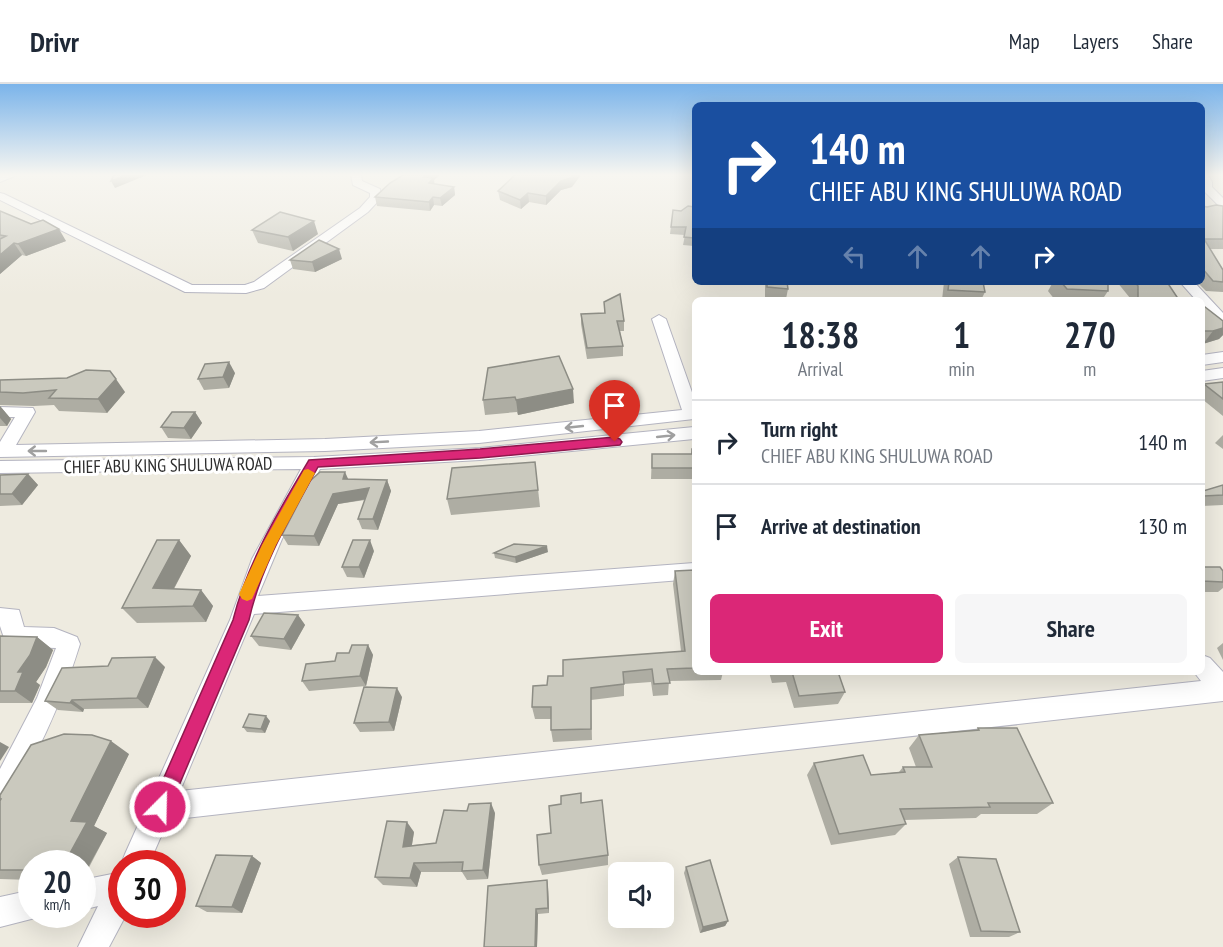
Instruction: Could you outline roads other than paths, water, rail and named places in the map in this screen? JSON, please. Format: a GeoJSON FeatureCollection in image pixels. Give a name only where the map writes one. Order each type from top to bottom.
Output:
{"type":"FeatureCollection","features":[{"type":"Feature","properties":{"kind":"street"},"geometry":{"type":"LineString","coordinates":[[39,215],[190,289],[246,289],[258,285],[357,215]]}},
{"type":"Feature","properties":{"kind":"street"},"geometry":{"type":"LineString","coordinates":[[1190,285],[1201,297]]}},
{"type":"Feature","properties":{"kind":"street"},"geometry":{"type":"LineString","coordinates":[[1205,302],[1223,321]]}},
{"type":"Feature","properties":{"kind":"street"},"geometry":{"type":"LineString","coordinates":[[659,319],[692,411]]}},
{"type":"Feature","properties":{"kind":"street"},"geometry":{"type":"LineString","coordinates":[[1205,360],[1223,357]]}},
{"type":"Feature","properties":{"kind":"street"},"geometry":{"type":"LineString","coordinates":[[1205,376],[1223,373]]}},
{"type":"Feature","properties":{"kind":"street"},"geometry":{"type":"LineString","coordinates":[[0,412],[27,412],[2,462],[479,437],[692,414]]}},
{"type":"Feature","properties":{"kind":"street"},"geometry":{"type":"LineString","coordinates":[[635,420],[638,440]]}},
{"type":"Feature","properties":{"kind":"street","name":"CHIEF ABU KING SHULUWA ROAD"},"geometry":{"type":"LineString","coordinates":[[2,462],[314,463],[480,454],[692,433]]}},
{"type":"Feature","properties":{"kind":"street"},"geometry":{"type":"LineString","coordinates":[[141,850],[241,620],[244,606],[269,545],[314,463]]}},
{"type":"Feature","properties":{"kind":"street"},"geometry":{"type":"LineString","coordinates":[[244,606],[692,571]]}},
{"type":"Feature","properties":{"kind":"street"},"geometry":{"type":"LineString","coordinates":[[0,617],[11,617],[12,631],[21,638],[58,636],[69,644],[27,749],[0,794]]}},
{"type":"Feature","properties":{"kind":"street"},"geometry":{"type":"LineString","coordinates":[[1205,669],[1223,690]]}},
{"type":"Feature","properties":{"kind":"street"},"geometry":{"type":"LineString","coordinates":[[160,807],[1223,690]]}},
{"type":"Feature","properties":{"kind":"street"},"geometry":{"type":"LineString","coordinates":[[0,912],[18,908]]}},
{"type":"Feature","properties":{"kind":"street"},"geometry":{"type":"LineString","coordinates":[[93,947],[108,919]]}}]}
